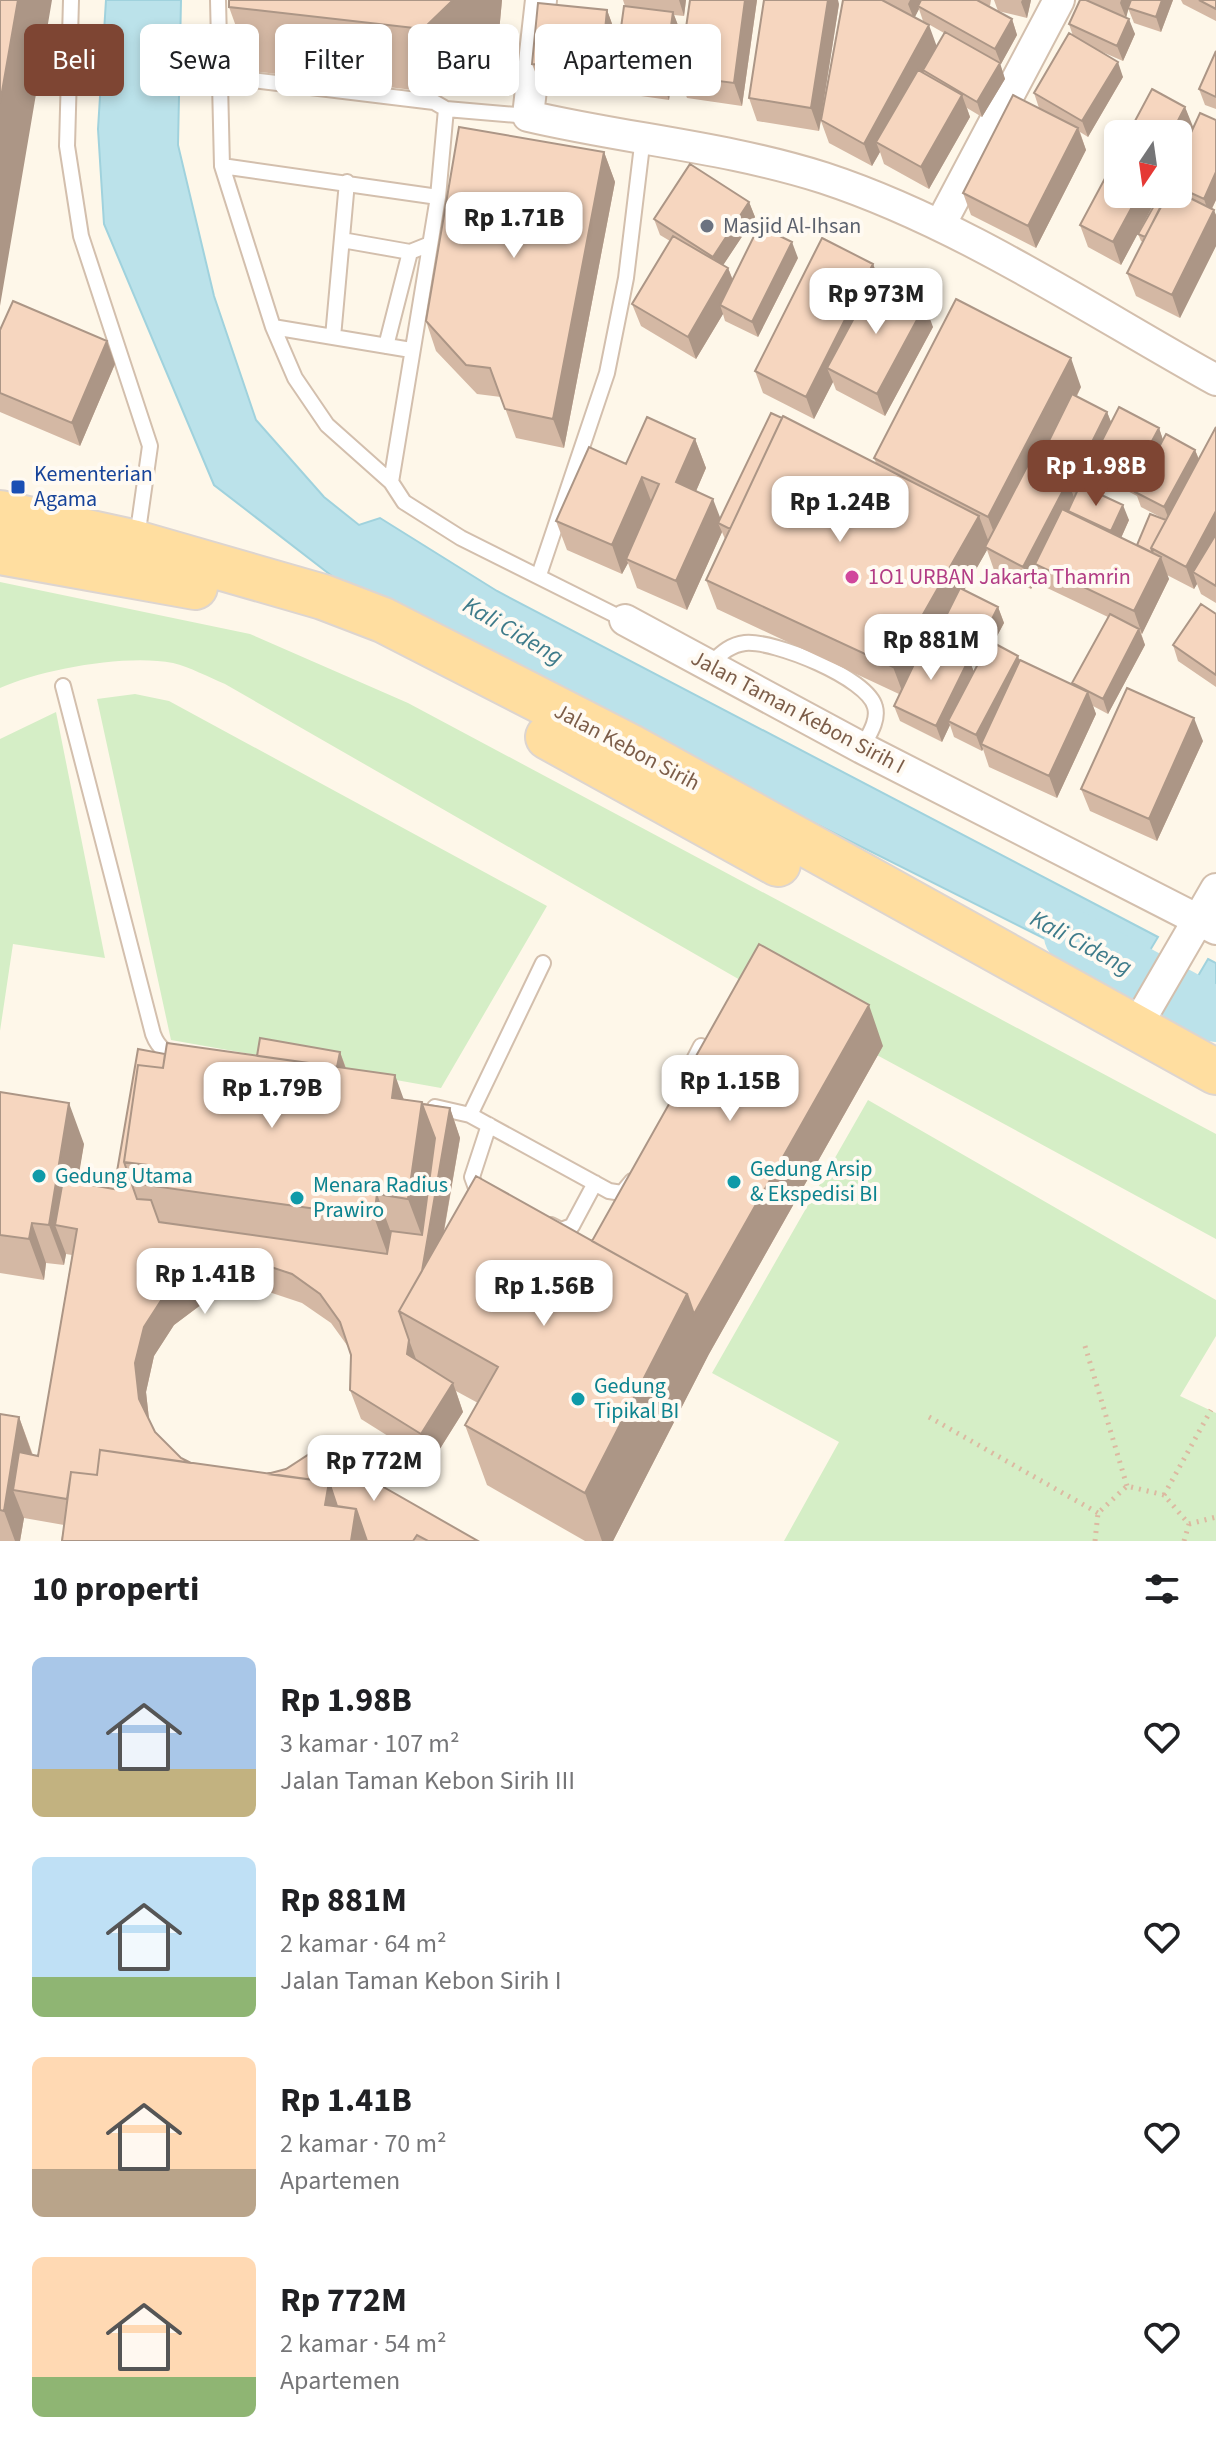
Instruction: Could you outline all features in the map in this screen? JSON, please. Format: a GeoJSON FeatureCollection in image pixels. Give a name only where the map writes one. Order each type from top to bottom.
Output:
{"type":"FeatureCollection","features":[{"type":"Feature","properties":{"kind":"main road","name":"Jalan Kebon Sirih"},"geometry":{"type":"LineString","coordinates":[[0,513],[132,559],[197,588],[284,613],[374,647],[440,679],[1216,1102]]}},
{"type":"Feature","properties":{"kind":"main road","name":"Jalan Kebon Sirih"},"geometry":{"type":"LineString","coordinates":[[0,552],[132,559],[323,597],[383,620],[629,746],[1142,1018],[1216,1072]]}},
{"type":"Feature","properties":{"kind":"street"},"geometry":{"type":"LineString","coordinates":[[541,0],[528,116],[744,156],[825,179],[940,225],[1216,380]]}},
{"type":"Feature","properties":{"kind":"street"},"geometry":{"type":"LineString","coordinates":[[940,225],[1059,0]]}},
{"type":"Feature","properties":{"kind":"street","name":"Jalan Taman Kebon Sirih I"},"geometry":{"type":"LineString","coordinates":[[625,620],[862,748],[1208,924]]}},
{"type":"Feature","properties":{"kind":"street"},"geometry":{"type":"LineString","coordinates":[[1142,1018],[1184,946],[1208,924],[1216,889]]}},
{"type":"Feature","properties":{"kind":"lane"},"geometry":{"type":"LineString","coordinates":[[71,0],[67,146],[81,236],[150,446],[132,559]]}},
{"type":"Feature","properties":{"kind":"lane","name":"Jalan Taman Kebon Sirih I"},"geometry":{"type":"LineString","coordinates":[[218,0],[218,24]]}},
{"type":"Feature","properties":{"kind":"lane"},"geometry":{"type":"LineString","coordinates":[[259,81],[434,102],[446,109],[528,116]]}},
{"type":"Feature","properties":{"kind":"lane","name":"Jalan Taman Kebon Sirih I"},"geometry":{"type":"LineString","coordinates":[[220,96],[222,166],[273,327],[295,378],[327,425],[391,482],[404,502],[461,538],[625,620]]}},
{"type":"Feature","properties":{"kind":"lane"},"geometry":{"type":"LineString","coordinates":[[391,482],[438,197],[446,109]]}},
{"type":"Feature","properties":{"kind":"lane"},"geometry":{"type":"LineString","coordinates":[[539,575],[607,373],[626,278],[643,135]]}},
{"type":"Feature","properties":{"kind":"lane"},"geometry":{"type":"LineString","coordinates":[[222,166],[438,197]]}},
{"type":"Feature","properties":{"kind":"lane"},"geometry":{"type":"LineString","coordinates":[[333,337],[347,182]]}},
{"type":"Feature","properties":{"kind":"lane"},"geometry":{"type":"LineString","coordinates":[[342,240],[410,252],[430,244]]}},
{"type":"Feature","properties":{"kind":"lane"},"geometry":{"type":"LineString","coordinates":[[386,346],[410,252]]}},
{"type":"Feature","properties":{"kind":"lane"},"geometry":{"type":"LineString","coordinates":[[273,327],[411,350]]}},
{"type":"Feature","properties":{"kind":"lane"},"geometry":{"type":"LineString","coordinates":[[709,665],[726,648],[747,643],[788,649],[865,689],[876,708],[874,725],[862,748]]}},
{"type":"Feature","properties":{"kind":"lane"},"geometry":{"type":"LineString","coordinates":[[63,686],[153,1034],[157,1045],[168,1054],[198,1060]]}},
{"type":"Feature","properties":{"kind":"lane"},"geometry":{"type":"LineString","coordinates":[[470,1115],[543,963]]}},
{"type":"Feature","properties":{"kind":"lane"},"geometry":{"type":"LineString","coordinates":[[673,1099],[701,1046]]}},
{"type":"Feature","properties":{"kind":"lane"},"geometry":{"type":"LineString","coordinates":[[425,1105],[470,1115],[609,1191],[622,1193],[641,1163]]}},
{"type":"Feature","properties":{"kind":"lane"},"geometry":{"type":"LineString","coordinates":[[489,1125],[472,1177],[476,1188],[504,1202]]}},
{"type":"Feature","properties":{"kind":"lane"},"geometry":{"type":"LineString","coordinates":[[533,1216],[561,1230],[572,1226],[595,1183]]}},
{"type":"Feature","properties":{"kind":"path"},"geometry":{"type":"LineString","coordinates":[[1085,1346],[1127,1486]]}},
{"type":"Feature","properties":{"kind":"path"},"geometry":{"type":"LineString","coordinates":[[1164,1495],[1211,1410]]}},
{"type":"Feature","properties":{"kind":"path"},"geometry":{"type":"LineString","coordinates":[[929,1417],[1098,1513]]}},
{"type":"Feature","properties":{"kind":"path"},"geometry":{"type":"LineString","coordinates":[[1127,1486],[1164,1495],[1189,1524]]}},
{"type":"Feature","properties":{"kind":"path"},"geometry":{"type":"LineString","coordinates":[[1095,1541],[1098,1513],[1127,1486]]}},
{"type":"Feature","properties":{"kind":"path"},"geometry":{"type":"LineString","coordinates":[[1189,1524],[1216,1517]]}},
{"type":"Feature","properties":{"kind":"path"},"geometry":{"type":"LineString","coordinates":[[1184,1541],[1189,1524]]}},
{"type":"Feature","properties":{"kind":"green space"},"geometry":{"type":"Polygon","coordinates":[[[0,582],[250,634],[408,703],[1216,1134],[1216,1239],[768,996],[225,684],[173,663],[132,660],[61,669],[0,688],[0,582]]]}},
{"type":"Feature","properties":{"kind":"green space"},"geometry":{"type":"Polygon","coordinates":[[[135,694],[169,701],[547,906],[441,1088],[171,1040],[97,699],[135,694]]]}},
{"type":"Feature","properties":{"kind":"green space"},"geometry":{"type":"Polygon","coordinates":[[[56,712],[105,958],[13,944],[0,1031],[0,739],[56,712]]]}},
{"type":"Feature","properties":{"kind":"green space"},"geometry":{"type":"Polygon","coordinates":[[[868,1100],[1216,1300],[1216,1336],[1180,1396],[1216,1413],[1216,1541],[784,1541],[839,1442],[712,1373],[868,1100]]]}},
{"type":"Feature","properties":{"kind":"water"},"geometry":{"type":"Polygon","coordinates":[[[106,0],[181,0],[181,24],[140,24],[140,96],[179,96],[178,145],[214,296],[256,420],[324,497],[359,525],[380,518],[497,591],[1158,937],[1131,982],[350,590],[214,485],[104,224],[98,129],[100,96],[124,96],[124,24],[105,24],[106,0]]]}},
{"type":"Feature","properties":{"kind":"water"},"geometry":{"type":"Polygon","coordinates":[[[1208,959],[1216,963],[1216,1026],[1181,1005],[1208,959]]]}},
{"type":"Feature","properties":{"kind":"building"},"geometry":{"type":"Polygon","coordinates":[[[0,0],[18,0],[0,103],[0,0]]]}},
{"type":"Feature","properties":{"kind":"building"},"geometry":{"type":"Polygon","coordinates":[[[229,0],[453,0],[428,24],[408,24],[408,27],[229,7],[229,0]]]}},
{"type":"Feature","properties":{"kind":"building"},"geometry":{"type":"Polygon","coordinates":[[[690,0],[745,0],[734,83],[721,81],[721,24],[687,24],[690,0]]]}},
{"type":"Feature","properties":{"kind":"building"},"geometry":{"type":"Polygon","coordinates":[[[764,0],[828,0],[811,108],[749,98],[764,0]]]}},
{"type":"Feature","properties":{"kind":"building"},"geometry":{"type":"Polygon","coordinates":[[[843,0],[882,0],[929,25],[864,144],[821,120],[843,0]]]}},
{"type":"Feature","properties":{"kind":"building"},"geometry":{"type":"Polygon","coordinates":[[[921,0],[977,0],[1012,19],[995,49],[918,6],[921,0]]]}},
{"type":"Feature","properties":{"kind":"building"},"geometry":{"type":"Polygon","coordinates":[[[1080,0],[1129,19],[1117,46],[1069,24],[1080,0]]]}},
{"type":"Feature","properties":{"kind":"building"},"geometry":{"type":"Polygon","coordinates":[[[1131,0],[1162,0],[1156,17],[1128,8],[1131,0]]]}},
{"type":"Feature","properties":{"kind":"building"},"geometry":{"type":"Polygon","coordinates":[[[1199,0],[1216,0],[1216,9],[1199,0]]]}},
{"type":"Feature","properties":{"kind":"building"},"geometry":{"type":"Polygon","coordinates":[[[538,3],[607,10],[606,24],[536,24],[538,3]]]}},
{"type":"Feature","properties":{"kind":"building"},"geometry":{"type":"Polygon","coordinates":[[[624,6],[673,12],[671,24],[622,24],[624,6]]]}},
{"type":"Feature","properties":{"kind":"building"},"geometry":{"type":"Polygon","coordinates":[[[945,32],[1000,63],[977,102],[923,70],[945,32]]]}},
{"type":"Feature","properties":{"kind":"building"},"geometry":{"type":"Polygon","coordinates":[[[1069,33],[1118,62],[1082,121],[1034,93],[1069,33]]]}},
{"type":"Feature","properties":{"kind":"building"},"geometry":{"type":"Polygon","coordinates":[[[535,34],[535,64],[532,64],[535,34]]]}},
{"type":"Feature","properties":{"kind":"building"},"geometry":{"type":"Polygon","coordinates":[[[1216,51],[1216,97],[1199,89],[1216,51]]]}},
{"type":"Feature","properties":{"kind":"building"},"geometry":{"type":"Polygon","coordinates":[[[918,70],[962,95],[921,167],[876,142],[918,70]]]}},
{"type":"Feature","properties":{"kind":"building"},"geometry":{"type":"Polygon","coordinates":[[[1152,89],[1185,107],[1178,120],[1135,120],[1152,89]]]}},
{"type":"Feature","properties":{"kind":"building"},"geometry":{"type":"Polygon","coordinates":[[[1013,95],[1078,128],[1028,226],[963,193],[1013,95]]]}},
{"type":"Feature","properties":{"kind":"building"},"geometry":{"type":"Polygon","coordinates":[[[1200,113],[1216,120],[1216,172],[1204,199],[1192,193],[1192,130],[1200,113]]]}},
{"type":"Feature","properties":{"kind":"building"},"geometry":{"type":"Polygon","coordinates":[[[459,127],[604,152],[553,419],[505,409],[490,368],[466,365],[426,321],[459,127]]]}},
{"type":"Feature","properties":{"kind":"building","name":"Masjid Al-Ihsan"},"geometry":{"type":"Polygon","coordinates":[[[690,164],[749,202],[713,257],[654,219],[690,164]]]}},
{"type":"Feature","properties":{"kind":"building"},"geometry":{"type":"Polygon","coordinates":[[[1104,180],[1104,208],[1131,208],[1113,242],[1080,225],[1104,180]]]}},
{"type":"Feature","properties":{"kind":"building"},"geometry":{"type":"Polygon","coordinates":[[[1192,199],[1214,210],[1172,295],[1127,273],[1160,208],[1192,208],[1192,199]]]}},
{"type":"Feature","properties":{"kind":"building"},"geometry":{"type":"Polygon","coordinates":[[[1153,208],[1160,208],[1145,237],[1138,234],[1153,208]]]}},
{"type":"Feature","properties":{"kind":"building"},"geometry":{"type":"Polygon","coordinates":[[[759,226],[792,242],[752,322],[720,305],[759,226]]]}},
{"type":"Feature","properties":{"kind":"building"},"geometry":{"type":"Polygon","coordinates":[[[673,236],[728,268],[688,337],[632,304],[673,236]]]}},
{"type":"Feature","properties":{"kind":"building"},"geometry":{"type":"Polygon","coordinates":[[[822,238],[873,264],[806,397],[755,371],[822,238]]]}},
{"type":"Feature","properties":{"kind":"building"},"geometry":{"type":"Polygon","coordinates":[[[875,279],[925,305],[877,394],[827,368],[875,279]]]}},
{"type":"Feature","properties":{"kind":"building"},"geometry":{"type":"Polygon","coordinates":[[[956,299],[1071,358],[988,517],[874,458],[956,299]]]}},
{"type":"Feature","properties":{"kind":"building"},"geometry":{"type":"Polygon","coordinates":[[[13,301],[107,341],[72,423],[0,393],[0,330],[13,301]]]}},
{"type":"Feature","properties":{"kind":"building"},"geometry":{"type":"Polygon","coordinates":[[[1072,394],[1107,412],[1073,480],[1038,463],[1072,394]]]}},
{"type":"Feature","properties":{"kind":"building"},"geometry":{"type":"Polygon","coordinates":[[[1119,407],[1159,428],[1131,480],[1092,460],[1119,407]]]}},
{"type":"Feature","properties":{"kind":"building"},"geometry":{"type":"Polygon","coordinates":[[[771,413],[782,418],[730,529],[718,523],[771,413]]]}},
{"type":"Feature","properties":{"kind":"building","name":"1O1 URBAN Jakarta Thamrin"},"geometry":{"type":"Polygon","coordinates":[[[783,416],[979,516],[893,667],[706,580],[783,416]]]}},
{"type":"Feature","properties":{"kind":"building"},"geometry":{"type":"Polygon","coordinates":[[[647,417],[695,439],[676,482],[713,499],[676,581],[626,559],[659,484],[642,477],[612,545],[556,521],[589,447],[626,464],[647,417]]]}},
{"type":"Feature","properties":{"kind":"building"},"geometry":{"type":"Polygon","coordinates":[[[1216,427],[1216,511],[1186,567],[1151,548],[1216,427]]]}},
{"type":"Feature","properties":{"kind":"building"},"geometry":{"type":"Polygon","coordinates":[[[1166,434],[1195,450],[1164,507],[1135,492],[1166,434]]]}},
{"type":"Feature","properties":{"kind":"building"},"geometry":{"type":"Polygon","coordinates":[[[1030,461],[1068,481],[1023,567],[985,547],[1030,461]]]}},
{"type":"Feature","properties":{"kind":"building"},"geometry":{"type":"Polygon","coordinates":[[[1080,485],[1123,505],[1111,531],[1068,511],[1080,485]]]}},
{"type":"Feature","properties":{"kind":"building"},"geometry":{"type":"Polygon","coordinates":[[[1062,509],[1161,557],[1134,611],[1035,564],[1062,509]]]}},
{"type":"Feature","properties":{"kind":"building"},"geometry":{"type":"Polygon","coordinates":[[[1150,514],[1166,520],[1151,548],[1153,553],[1137,545],[1150,514]]]}},
{"type":"Feature","properties":{"kind":"building"},"geometry":{"type":"Polygon","coordinates":[[[1216,534],[1216,586],[1193,572],[1216,534]]]}},
{"type":"Feature","properties":{"kind":"building"},"geometry":{"type":"Polygon","coordinates":[[[960,588],[998,607],[976,651],[938,632],[960,588]]]}},
{"type":"Feature","properties":{"kind":"building"},"geometry":{"type":"Polygon","coordinates":[[[1201,604],[1216,614],[1216,675],[1173,645],[1201,604]]]}},
{"type":"Feature","properties":{"kind":"building"},"geometry":{"type":"Polygon","coordinates":[[[1110,614],[1139,629],[1103,699],[1072,683],[1110,614]]]}},
{"type":"Feature","properties":{"kind":"building"},"geometry":{"type":"Polygon","coordinates":[[[926,639],[969,659],[936,726],[894,706],[926,639]]]}},
{"type":"Feature","properties":{"kind":"building"},"geometry":{"type":"Polygon","coordinates":[[[990,641],[1018,656],[976,735],[948,721],[990,641]]]}},
{"type":"Feature","properties":{"kind":"building"},"geometry":{"type":"Polygon","coordinates":[[[1020,660],[1088,692],[1049,776],[981,744],[1020,660]]]}},
{"type":"Feature","properties":{"kind":"building"},"geometry":{"type":"Polygon","coordinates":[[[1127,688],[1194,718],[1149,819],[1081,789],[1127,688]]]}},
{"type":"Feature","properties":{"kind":"building","name":"Gedung Arsip & Ekspedisi BI"},"geometry":{"type":"Polygon","coordinates":[[[759,944],[869,1005],[694,1314],[687,1294],[592,1241],[759,944]]]}},
{"type":"Feature","properties":{"kind":"building"},"geometry":{"type":"Polygon","coordinates":[[[260,1038],[340,1052],[337,1067],[257,1056],[260,1038]]]}},
{"type":"Feature","properties":{"kind":"building"},"geometry":{"type":"Polygon","coordinates":[[[167,1043],[395,1075],[392,1098],[422,1102],[408,1199],[377,1194],[374,1217],[146,1185],[149,1165],[124,1162],[138,1065],[163,1068],[167,1043]]]}},
{"type":"Feature","properties":{"kind":"building"},"geometry":{"type":"Polygon","coordinates":[[[138,1049],[165,1054],[163,1068],[138,1065],[124,1162],[137,1199],[151,1200],[159,1222],[387,1254],[391,1231],[422,1235],[435,1138],[422,1104],[450,1108],[422,1271],[399,1311],[409,1340],[407,1354],[453,1383],[421,1434],[350,1390],[351,1355],[340,1322],[320,1294],[292,1274],[259,1263],[224,1264],[191,1275],[164,1296],[144,1327],[135,1363],[139,1399],[155,1432],[181,1458],[191,1463],[100,1450],[97,1475],[71,1472],[67,1499],[13,1490],[19,1452],[38,1456],[77,1229],[55,1225],[63,1180],[114,1189],[138,1049]]]}},
{"type":"Feature","properties":{"kind":"building"},"geometry":{"type":"Polygon","coordinates":[[[0,1092],[69,1103],[49,1225],[32,1223],[29,1239],[0,1235],[0,1092]]]}},
{"type":"Feature","properties":{"kind":"building","name":"Gedung Tipikal BI"},"geometry":{"type":"Polygon","coordinates":[[[476,1176],[687,1294],[585,1493],[465,1425],[498,1367],[399,1311],[476,1176]]]}},
{"type":"Feature","properties":{"kind":"building"},"geometry":{"type":"Polygon","coordinates":[[[0,1414],[19,1417],[4,1511],[0,1510],[0,1414]]]}},
{"type":"Feature","properties":{"kind":"building"},"geometry":{"type":"Polygon","coordinates":[[[317,1449],[478,1541],[428,1541],[417,1535],[413,1541],[367,1541],[356,1509],[337,1506],[329,1482],[267,1474],[286,1469],[317,1449]]]}},
{"type":"Feature","properties":{"kind":"building"},"geometry":{"type":"Polygon","coordinates":[[[100,1450],[329,1482],[325,1505],[356,1509],[351,1541],[62,1541],[71,1472],[97,1475],[100,1450]]]}},
{"type":"Feature","properties":{"kind":"waterway","name":"Kali Cideng"},"geometry":{"type":"LineString","coordinates":[[1071,936],[1216,1015]]}},
{"type":"Feature","properties":{"kind":"place","name":"Masjid Al-Ihsan"},"geometry":{"type":"Point","coordinates":[707,226]}},
{"type":"Feature","properties":{"kind":"place","name":"Kementerian Agama"},"geometry":{"type":"Point","coordinates":[18,487]}},
{"type":"Feature","properties":{"kind":"place","name":"1O1 URBAN Jakarta Thamrin"},"geometry":{"type":"Point","coordinates":[852,577]}},
{"type":"Feature","properties":{"kind":"place","name":"Gedung Utama"},"geometry":{"type":"Point","coordinates":[39,1176]}},
{"type":"Feature","properties":{"kind":"place","name":"Gedung Arsip & Ekspedisi BI"},"geometry":{"type":"Point","coordinates":[734,1182]}},
{"type":"Feature","properties":{"kind":"place","name":"Menara Radius Prawiro"},"geometry":{"type":"Point","coordinates":[297,1198]}},
{"type":"Feature","properties":{"kind":"place","name":"Gedung Tipikal BI"},"geometry":{"type":"Point","coordinates":[578,1399]}}]}
